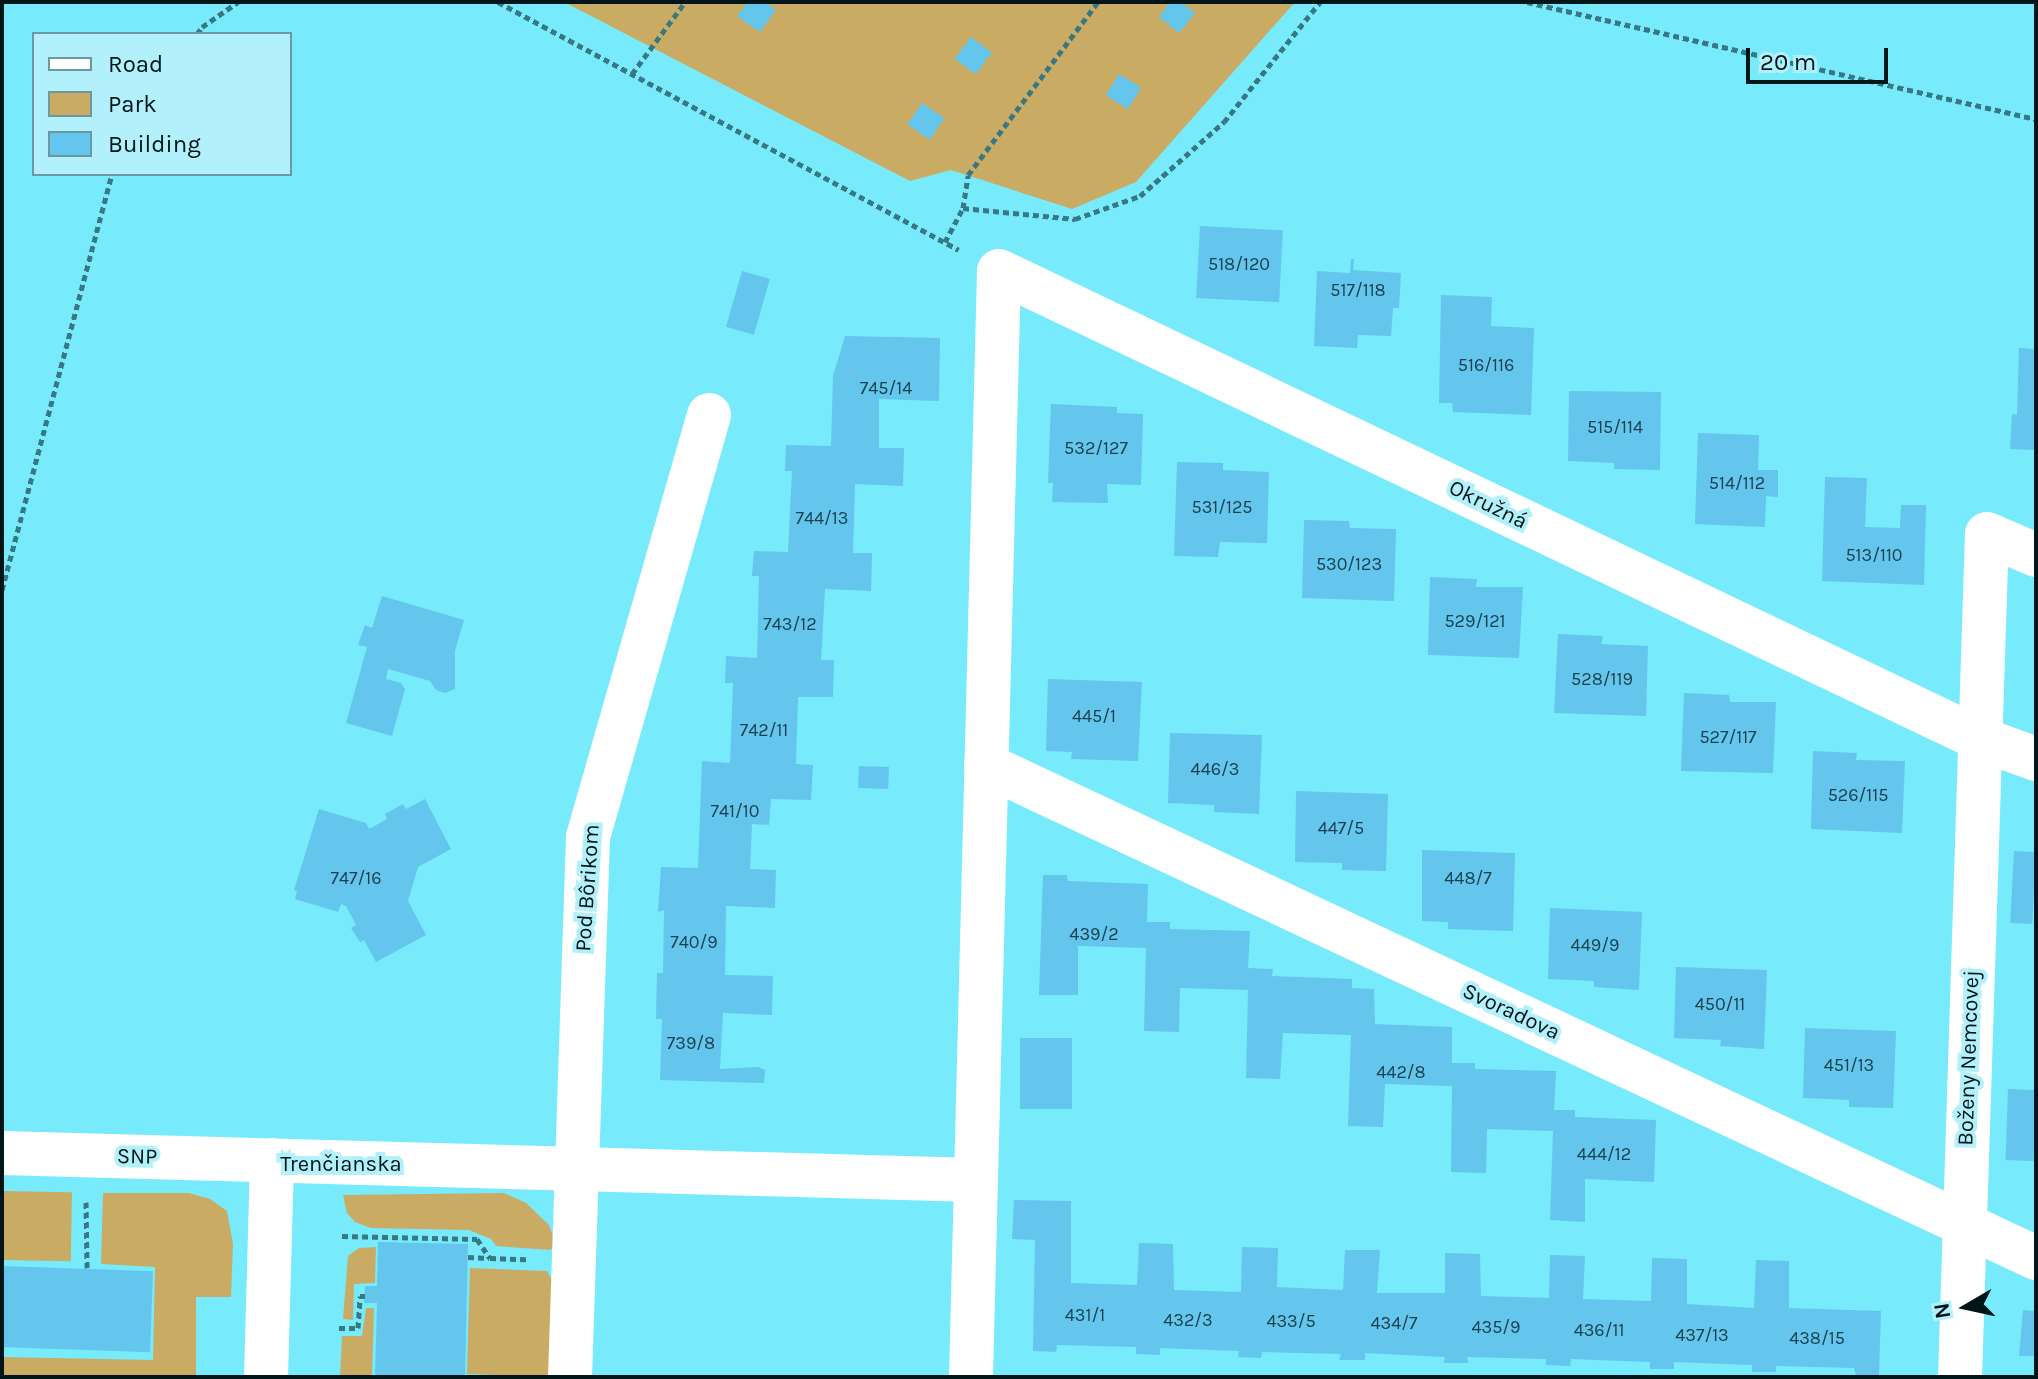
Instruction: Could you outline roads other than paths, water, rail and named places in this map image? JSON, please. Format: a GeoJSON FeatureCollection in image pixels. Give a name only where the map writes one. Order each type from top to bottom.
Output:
{"type":"FeatureCollection","features":[{"type":"Feature","properties":{"kind":"street","name":"Okružná"},"geometry":{"type":"LineString","coordinates":[[986,765],[999,271],[1978,738],[2036,759]]}},
{"type":"Feature","properties":{"kind":"street","name":"Pod Bôrikom"},"geometry":{"type":"LineString","coordinates":[[570,1377],[588,837],[709,415]]}},
{"type":"Feature","properties":{"kind":"street"},"geometry":{"type":"LineString","coordinates":[[1978,738],[1987,534],[2036,555]]}},
{"type":"Feature","properties":{"kind":"street","name":"Boženy Nemcovej"},"geometry":{"type":"LineString","coordinates":[[1960,1377],[1978,738]]}},
{"type":"Feature","properties":{"kind":"street"},"geometry":{"type":"LineString","coordinates":[[971,1377],[986,765]]}},
{"type":"Feature","properties":{"kind":"street","name":"Svoradova"},"geometry":{"type":"LineString","coordinates":[[986,765],[2036,1258]]}},
{"type":"Feature","properties":{"kind":"street","name":"SNP"},"geometry":{"type":"LineString","coordinates":[[2,1153],[272,1160]]}},
{"type":"Feature","properties":{"kind":"street","name":"Trenčianska"},"geometry":{"type":"LineString","coordinates":[[266,1377],[272,1160],[975,1180]]}}]}
